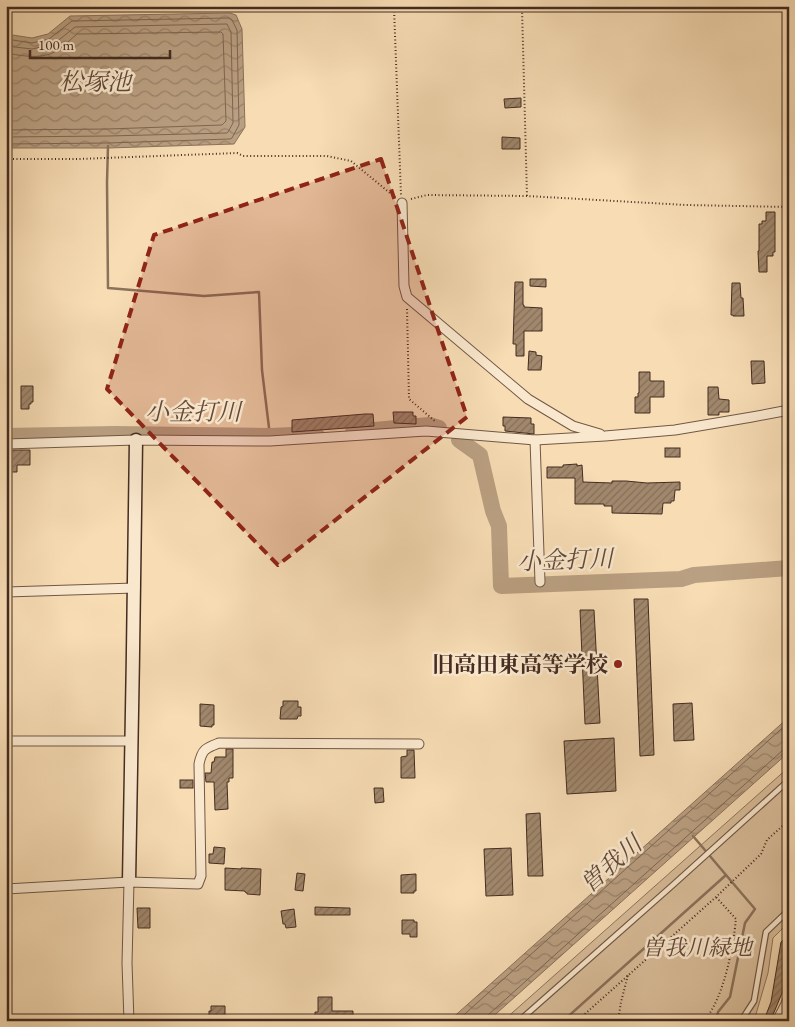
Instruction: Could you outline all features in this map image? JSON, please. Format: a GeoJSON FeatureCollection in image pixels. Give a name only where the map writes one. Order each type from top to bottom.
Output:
{"type":"FeatureCollection","features":[{"type":"Feature","properties":{"kind":"street"},"geometry":{"type":"LineString","coordinates":[[402,203],[404,286],[407,297],[528,399],[573,426],[605,436]]}},
{"type":"Feature","properties":{"kind":"street"},"geometry":{"type":"LineString","coordinates":[[6,444],[136,440],[270,441],[426,431],[535,440],[675,430],[789,410]]}},
{"type":"Feature","properties":{"kind":"street"},"geometry":{"type":"LineString","coordinates":[[129,1021],[127,963],[135,588],[136,440]]}},
{"type":"Feature","properties":{"kind":"street"},"geometry":{"type":"LineString","coordinates":[[535,440],[540,582]]}},
{"type":"Feature","properties":{"kind":"street"},"geometry":{"type":"LineString","coordinates":[[6,592],[135,588]]}},
{"type":"Feature","properties":{"kind":"street"},"geometry":{"type":"LineString","coordinates":[[6,741],[131,741]]}},
{"type":"Feature","properties":{"kind":"street"},"geometry":{"type":"LineString","coordinates":[[6,889],[129,882],[198,884],[201,876],[201,756],[207,748],[219,743],[419,744]]}},
{"type":"Feature","properties":{"kind":"street"},"geometry":{"type":"LineString","coordinates":[[777,1021],[789,998]]}},
{"type":"Feature","properties":{"kind":"lane"},"geometry":{"type":"LineString","coordinates":[[519,1021],[789,780]]}},
{"type":"Feature","properties":{"kind":"lane"},"geometry":{"type":"LineString","coordinates":[[741,1021],[754,1001],[766,932],[789,910]]}},
{"type":"Feature","properties":{"kind":"path"},"geometry":{"type":"LineString","coordinates":[[523,6],[527,196]]}},
{"type":"Feature","properties":{"kind":"path"},"geometry":{"type":"LineString","coordinates":[[394,8],[402,203]]}},
{"type":"Feature","properties":{"kind":"path"},"geometry":{"type":"LineString","coordinates":[[6,159],[78,159],[238,153],[243,156],[327,156],[351,161],[402,203]]}},
{"type":"Feature","properties":{"kind":"path"},"geometry":{"type":"LineString","coordinates":[[402,203],[427,195],[527,196],[686,205],[789,207]]}},
{"type":"Feature","properties":{"kind":"path"},"geometry":{"type":"LineString","coordinates":[[407,297],[409,399],[436,422]]}},
{"type":"Feature","properties":{"kind":"path"},"geometry":{"type":"LineString","coordinates":[[577,1021],[716,897],[761,854],[767,840],[789,820]]}},
{"type":"Feature","properties":{"kind":"path"},"geometry":{"type":"LineString","coordinates":[[704,1021],[709,1016],[723,985],[736,919],[716,897]]}},
{"type":"Feature","properties":{"kind":"path"},"geometry":{"type":"LineString","coordinates":[[618,1021],[628,975]]}},
{"type":"Feature","properties":{"kind":"highlighted area"},"geometry":{"type":"Polygon","coordinates":[[[381,159],[467,417],[278,565],[107,389],[154,235],[381,159]]]}},
{"type":"Feature","properties":{"kind":"green space","name":"曽我川緑地"},"geometry":{"type":"Polygon","coordinates":[[[789,767],[789,922],[773,938],[768,973],[754,1021],[503,1021],[789,767]]]}},
{"type":"Feature","properties":{"kind":"water","name":"松塚池"},"geometry":{"type":"Polygon","coordinates":[[[230,13],[236,15],[242,29],[245,127],[234,144],[108,148],[6,148],[6,34],[32,38],[48,34],[70,16],[230,13]]]}},
{"type":"Feature","properties":{"kind":"water"},"geometry":{"type":"Polygon","coordinates":[[[789,717],[789,752],[488,1021],[449,1021],[789,717]]]}},
{"type":"Feature","properties":{"kind":"building"},"geometry":{"type":"Polygon","coordinates":[[[521,98],[521,107],[505,108],[504,99],[521,98]]]}},
{"type":"Feature","properties":{"kind":"building"},"geometry":{"type":"Polygon","coordinates":[[[502,137],[520,138],[520,149],[502,149],[502,137]]]}},
{"type":"Feature","properties":{"kind":"building"},"geometry":{"type":"Polygon","coordinates":[[[766,212],[775,212],[775,252],[773,252],[773,256],[767,256],[767,272],[759,272],[759,224],[762,224],[762,221],[766,221],[766,212]]]}},
{"type":"Feature","properties":{"kind":"building"},"geometry":{"type":"Polygon","coordinates":[[[530,279],[546,279],[546,287],[530,286],[530,279]]]}},
{"type":"Feature","properties":{"kind":"building"},"geometry":{"type":"Polygon","coordinates":[[[515,282],[523,282],[524,307],[542,308],[542,331],[524,331],[524,356],[516,356],[516,344],[513,344],[515,282]]]}},
{"type":"Feature","properties":{"kind":"building"},"geometry":{"type":"Polygon","coordinates":[[[732,283],[740,283],[744,316],[731,315],[732,283]]]}},
{"type":"Feature","properties":{"kind":"building"},"geometry":{"type":"Polygon","coordinates":[[[529,351],[536,352],[536,355],[542,356],[541,370],[528,370],[529,351]]]}},
{"type":"Feature","properties":{"kind":"building"},"geometry":{"type":"Polygon","coordinates":[[[751,361],[764,361],[765,383],[752,384],[751,361]]]}},
{"type":"Feature","properties":{"kind":"building"},"geometry":{"type":"Polygon","coordinates":[[[639,372],[650,372],[650,381],[664,381],[664,397],[650,397],[650,413],[635,413],[635,397],[638,397],[639,393],[639,372]]]}},
{"type":"Feature","properties":{"kind":"building"},"geometry":{"type":"Polygon","coordinates":[[[21,386],[33,386],[33,402],[29,404],[29,409],[21,409],[21,386]]]}},
{"type":"Feature","properties":{"kind":"building"},"geometry":{"type":"Polygon","coordinates":[[[708,387],[718,387],[719,399],[729,400],[729,412],[719,412],[719,415],[708,415],[708,387]]]}},
{"type":"Feature","properties":{"kind":"building"},"geometry":{"type":"Polygon","coordinates":[[[393,412],[413,412],[413,416],[416,416],[416,424],[394,423],[393,412]]]}},
{"type":"Feature","properties":{"kind":"building"},"geometry":{"type":"Polygon","coordinates":[[[373,414],[374,426],[292,432],[292,420],[373,414]]]}},
{"type":"Feature","properties":{"kind":"building"},"geometry":{"type":"Polygon","coordinates":[[[503,417],[531,418],[531,424],[534,424],[534,434],[505,431],[503,417]]]}},
{"type":"Feature","properties":{"kind":"building"},"geometry":{"type":"Polygon","coordinates":[[[665,448],[680,448],[680,457],[665,457],[665,448]]]}},
{"type":"Feature","properties":{"kind":"building"},"geometry":{"type":"Polygon","coordinates":[[[6,450],[30,450],[30,465],[17,465],[17,472],[6,472],[6,450]]]}},
{"type":"Feature","properties":{"kind":"building"},"geometry":{"type":"Polygon","coordinates":[[[577,464],[577,466],[582,465],[583,482],[680,482],[680,490],[675,490],[674,501],[663,503],[662,514],[612,513],[612,506],[604,506],[604,504],[575,504],[575,478],[547,478],[547,467],[563,467],[563,465],[577,464]]]}},
{"type":"Feature","properties":{"kind":"building"},"geometry":{"type":"Polygon","coordinates":[[[634,599],[648,599],[654,755],[640,756],[634,599]]]}},
{"type":"Feature","properties":{"kind":"building"},"geometry":{"type":"Polygon","coordinates":[[[580,610],[594,610],[600,723],[585,724],[580,610]]]}},
{"type":"Feature","properties":{"kind":"building"},"geometry":{"type":"Polygon","coordinates":[[[283,701],[298,701],[298,707],[301,707],[301,716],[298,716],[297,719],[280,719],[283,701]]]}},
{"type":"Feature","properties":{"kind":"building"},"geometry":{"type":"Polygon","coordinates":[[[692,703],[694,740],[674,741],[673,704],[692,703]]]}},
{"type":"Feature","properties":{"kind":"building"},"geometry":{"type":"Polygon","coordinates":[[[200,704],[214,705],[214,725],[212,727],[200,726],[200,704]]]}},
{"type":"Feature","properties":{"kind":"building"},"geometry":{"type":"Polygon","coordinates":[[[614,738],[616,791],[567,794],[564,741],[614,738]]]}},
{"type":"Feature","properties":{"kind":"building"},"geometry":{"type":"Polygon","coordinates":[[[226,749],[233,749],[233,778],[229,778],[229,782],[227,782],[228,809],[215,810],[214,782],[206,782],[205,773],[211,773],[212,762],[214,762],[215,757],[226,757],[226,749]]]}},
{"type":"Feature","properties":{"kind":"building"},"geometry":{"type":"Polygon","coordinates":[[[407,750],[414,750],[415,778],[401,778],[401,757],[407,756],[407,750]]]}},
{"type":"Feature","properties":{"kind":"building"},"geometry":{"type":"Polygon","coordinates":[[[180,780],[193,780],[193,788],[180,788],[180,780]]]}},
{"type":"Feature","properties":{"kind":"building"},"geometry":{"type":"Polygon","coordinates":[[[374,788],[383,788],[384,802],[375,803],[374,788]]]}},
{"type":"Feature","properties":{"kind":"building"},"geometry":{"type":"Polygon","coordinates":[[[540,813],[543,876],[528,876],[526,814],[540,813]]]}},
{"type":"Feature","properties":{"kind":"building"},"geometry":{"type":"Polygon","coordinates":[[[214,847],[225,848],[224,864],[209,863],[209,854],[213,854],[214,847]]]}},
{"type":"Feature","properties":{"kind":"building"},"geometry":{"type":"Polygon","coordinates":[[[511,848],[513,895],[486,896],[484,849],[511,848]]]}},
{"type":"Feature","properties":{"kind":"building"},"geometry":{"type":"Polygon","coordinates":[[[225,868],[261,869],[260,895],[247,894],[245,891],[225,890],[225,868]]]}},
{"type":"Feature","properties":{"kind":"building"},"geometry":{"type":"Polygon","coordinates":[[[297,873],[305,874],[303,891],[295,890],[297,873]]]}},
{"type":"Feature","properties":{"kind":"building"},"geometry":{"type":"Polygon","coordinates":[[[416,874],[416,891],[414,893],[401,893],[401,875],[416,874]]]}},
{"type":"Feature","properties":{"kind":"building"},"geometry":{"type":"Polygon","coordinates":[[[315,907],[350,908],[350,915],[315,915],[315,907]]]}},
{"type":"Feature","properties":{"kind":"building"},"geometry":{"type":"Polygon","coordinates":[[[137,908],[150,908],[150,928],[138,928],[137,908]]]}},
{"type":"Feature","properties":{"kind":"building"},"geometry":{"type":"Polygon","coordinates":[[[294,909],[296,927],[286,928],[285,924],[283,924],[281,911],[294,909]]]}},
{"type":"Feature","properties":{"kind":"building"},"geometry":{"type":"Polygon","coordinates":[[[402,920],[414,920],[414,922],[417,922],[417,937],[410,937],[410,934],[402,934],[402,920]]]}},
{"type":"Feature","properties":{"kind":"building"},"geometry":{"type":"Polygon","coordinates":[[[789,934],[785,969],[788,969],[785,986],[772,1017],[766,1015],[771,1002],[781,942],[789,934]]]}},
{"type":"Feature","properties":{"kind":"building"},"geometry":{"type":"Polygon","coordinates":[[[318,997],[332,997],[332,1011],[353,1011],[353,1021],[315,1021],[315,1012],[318,1012],[318,997]]]}},
{"type":"Feature","properties":{"kind":"building"},"geometry":{"type":"Polygon","coordinates":[[[211,1006],[225,1006],[225,1021],[209,1021],[211,1006]]]}},
{"type":"Feature","properties":{"kind":"waterway"},"geometry":{"type":"LineString","coordinates":[[108,146],[108,288],[204,296],[259,292],[262,370],[270,436]]}},
{"type":"Feature","properties":{"kind":"waterway","name":"小金打川"},"geometry":{"type":"LineString","coordinates":[[353,432],[429,425],[439,428]]}},
{"type":"Feature","properties":{"kind":"waterway","name":"小金打川"},"geometry":{"type":"LineString","coordinates":[[6,436],[114,434],[270,436],[316,434]]}},
{"type":"Feature","properties":{"kind":"waterway","name":"小金打川"},"geometry":{"type":"LineString","coordinates":[[459,440],[480,455],[493,511],[499,526],[501,586],[681,579],[694,575],[789,568]]}},
{"type":"Feature","properties":{"kind":"waterway"},"geometry":{"type":"LineString","coordinates":[[693,836],[726,875]]}},
{"type":"Feature","properties":{"kind":"waterway"},"geometry":{"type":"LineString","coordinates":[[563,1021],[726,875],[755,909],[745,923],[730,997],[718,1012],[716,1021]]}},
{"type":"Feature","properties":{"kind":"place","name":"旧高田東高等学校"},"geometry":{"type":"Point","coordinates":[618,664]}},
{"type":"Feature","properties":{"kind":"water label","name":"曽我川"},"geometry":{"type":"Point","coordinates":[611,864]}}]}
